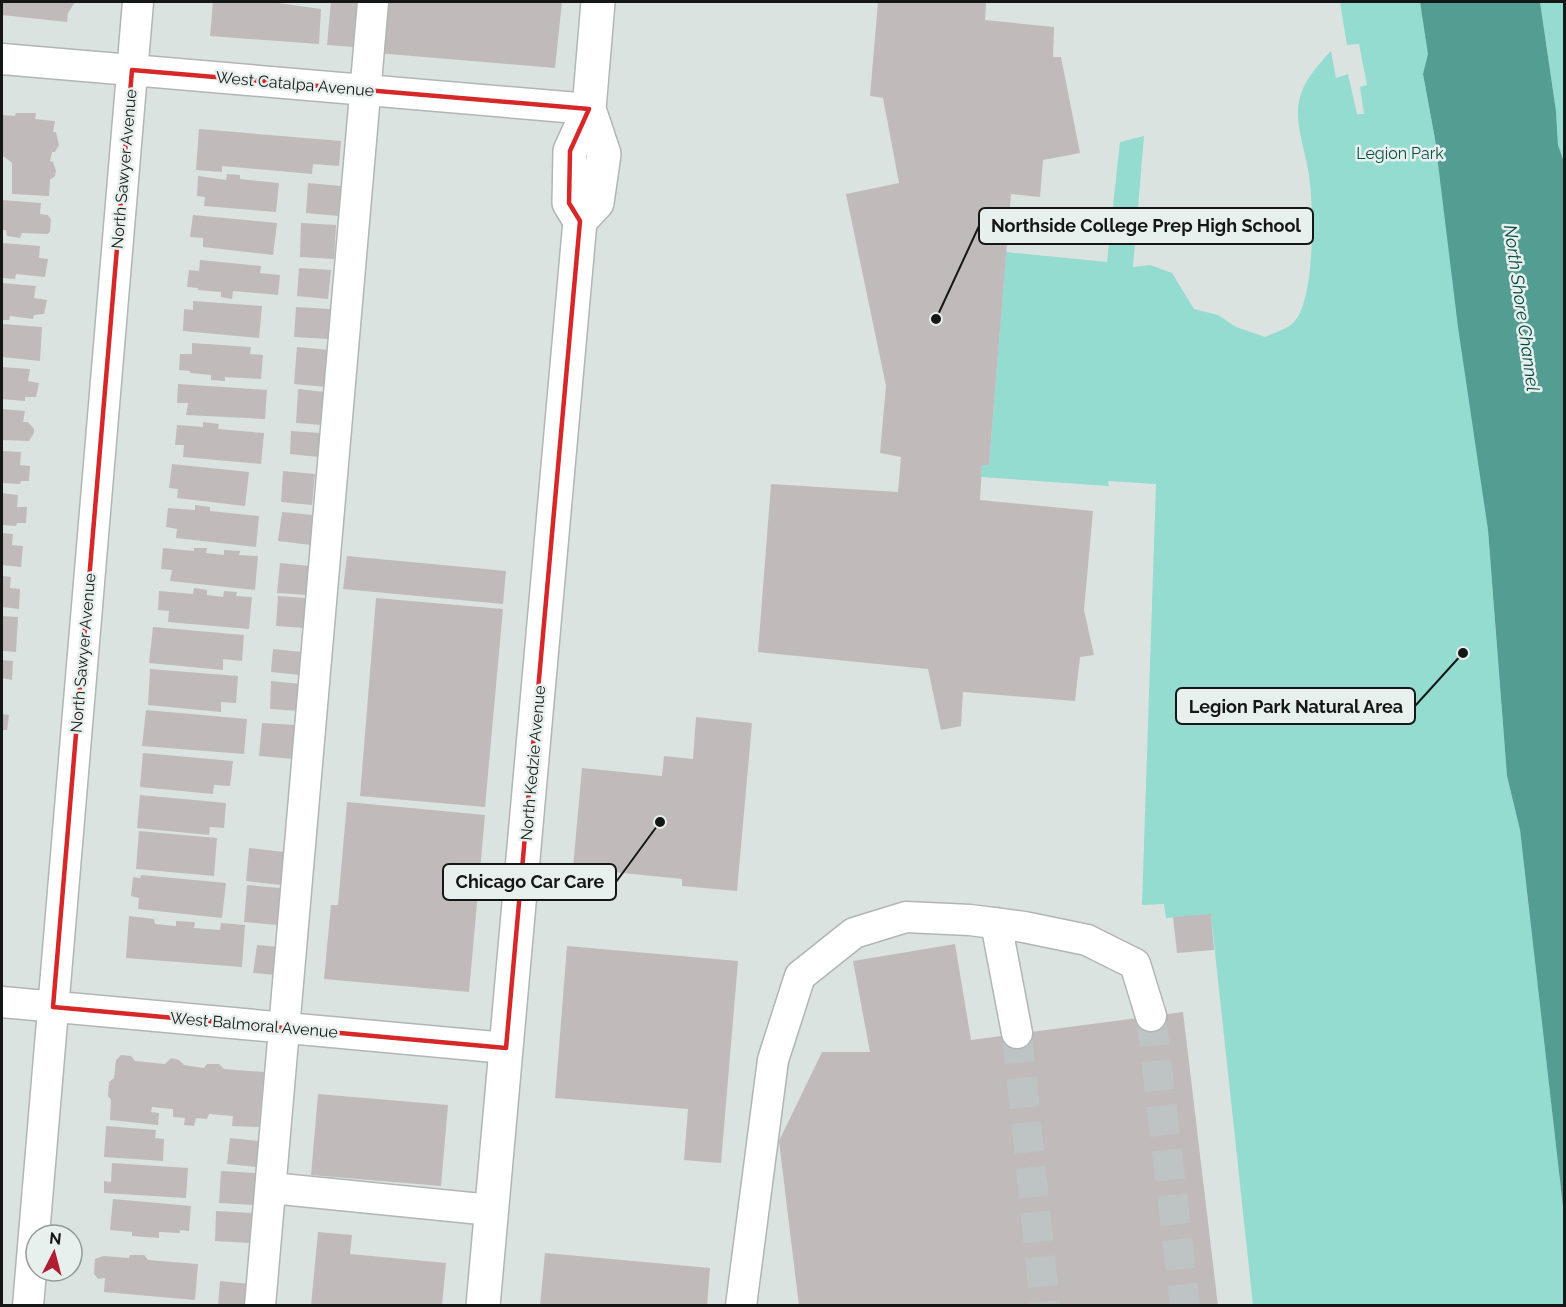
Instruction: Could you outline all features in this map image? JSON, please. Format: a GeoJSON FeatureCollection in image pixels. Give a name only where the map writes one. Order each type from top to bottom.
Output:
{"type":"FeatureCollection","features":[{"type":"Feature","properties":{"kind":"main road","name":"North Kedzie Avenue"},"geometry":{"type":"LineString","coordinates":[[483,1305],[580,221],[597,203],[604,154],[589,109],[598,2]]}},
{"type":"Feature","properties":{"kind":"street","name":"North Sawyer Avenue"},"geometry":{"type":"LineString","coordinates":[[28,1305],[138,2]]}},
{"type":"Feature","properties":{"kind":"street"},"geometry":{"type":"LineString","coordinates":[[260,1305],[373,2]]}},
{"type":"Feature","properties":{"kind":"street","name":"West Catalpa Avenue"},"geometry":{"type":"LineString","coordinates":[[2,59],[589,109]]}},
{"type":"Feature","properties":{"kind":"street"},"geometry":{"type":"LineString","coordinates":[[741,1305],[773,1060],[800,976],[854,933],[906,917],[996,923],[1087,940],[1135,964],[1151,1016]]}},
{"type":"Feature","properties":{"kind":"street"},"geometry":{"type":"LineString","coordinates":[[996,923],[1017,1033]]}},
{"type":"Feature","properties":{"kind":"street","name":"West Balmoral Avenue"},"geometry":{"type":"LineString","coordinates":[[2,1002],[506,1048]]}},
{"type":"Feature","properties":{"kind":"street"},"geometry":{"type":"LineString","coordinates":[[270,1188],[491,1210]]}},
{"type":"Feature","properties":{"kind":"highlighted area"},"geometry":{"type":"Polygon","coordinates":[[[132,70],[589,109],[570,151],[569,203],[580,221],[506,1048],[53,1007],[132,70]]]}},
{"type":"Feature","properties":{"kind":"green space","name":"Legion Park"},"geometry":{"type":"Polygon","coordinates":[[[1340,2],[1420,2],[1429,54],[1423,74],[1435,139],[1488,530],[1507,776],[1520,830],[1564,1216],[1564,1305],[1253,1305],[1211,915],[1166,918],[1164,904],[1142,905],[1156,484],[1108,481],[1109,486],[981,477],[982,465],[989,465],[1006,252],[1107,262],[1120,142],[1144,136],[1133,267],[1150,265],[1172,273],[1194,309],[1218,315],[1236,327],[1265,337],[1294,322],[1301,310],[1306,293],[1312,248],[1310,184],[1299,126],[1299,101],[1307,80],[1331,51],[1336,78],[1348,74],[1357,114],[1364,114],[1360,87],[1367,85],[1359,44],[1347,45],[1340,2]]]}},
{"type":"Feature","properties":{"kind":"green space"},"geometry":{"type":"Polygon","coordinates":[[[1540,2],[1564,2],[1564,162],[1558,145],[1556,111],[1540,2]]]}},
{"type":"Feature","properties":{"kind":"water","name":"North Shore Channel"},"geometry":{"type":"Polygon","coordinates":[[[1420,2],[1540,2],[1556,111],[1558,145],[1564,162],[1564,1216],[1520,830],[1507,776],[1488,530],[1458,327],[1435,139],[1423,74],[1428,54],[1420,2]]]}},
{"type":"Feature","properties":{"kind":"building"},"geometry":{"type":"Polygon","coordinates":[[[2,2],[75,2],[68,13],[67,22],[2,15],[2,2]]]}},
{"type":"Feature","properties":{"kind":"building"},"geometry":{"type":"Polygon","coordinates":[[[213,2],[271,2],[321,9],[319,44],[210,36],[213,2]]]}},
{"type":"Feature","properties":{"kind":"building"},"geometry":{"type":"Polygon","coordinates":[[[331,2],[358,2],[354,47],[327,45],[331,2]]]}},
{"type":"Feature","properties":{"kind":"building"},"geometry":{"type":"Polygon","coordinates":[[[382,2],[562,2],[555,68],[377,53],[382,2]]]}},
{"type":"Feature","properties":{"kind":"building"},"geometry":{"type":"Polygon","coordinates":[[[878,2],[986,2],[985,20],[1054,27],[1053,57],[1061,57],[1080,153],[1043,160],[1040,197],[1011,194],[989,465],[982,465],[980,500],[1093,511],[1084,610],[1094,655],[1080,657],[1075,701],[963,692],[961,726],[941,730],[928,669],[758,652],[771,484],[898,492],[901,457],[880,453],[886,386],[846,194],[899,183],[883,98],[870,96],[878,2]]]}},
{"type":"Feature","properties":{"kind":"building"},"geometry":{"type":"Polygon","coordinates":[[[16,113],[36,113],[35,119],[55,121],[53,132],[56,132],[59,145],[55,152],[52,152],[50,161],[53,162],[56,171],[55,176],[50,180],[49,196],[12,194],[12,163],[2,155],[2,115],[15,116],[16,113]]]}},
{"type":"Feature","properties":{"kind":"building"},"geometry":{"type":"Polygon","coordinates":[[[199,129],[341,141],[339,166],[313,164],[312,174],[222,166],[222,172],[196,170],[199,129]]]}},
{"type":"Feature","properties":{"kind":"building"},"geometry":{"type":"Polygon","coordinates":[[[227,174],[240,175],[240,179],[279,183],[276,212],[204,206],[205,197],[197,196],[198,176],[226,180],[227,174]]]}},
{"type":"Feature","properties":{"kind":"building"},"geometry":{"type":"Polygon","coordinates":[[[308,183],[341,186],[338,216],[306,213],[308,183]]]}},
{"type":"Feature","properties":{"kind":"building"},"geometry":{"type":"Polygon","coordinates":[[[2,200],[41,203],[40,214],[48,215],[51,220],[48,234],[22,233],[20,238],[7,236],[6,230],[2,230],[2,200]]]}},
{"type":"Feature","properties":{"kind":"building"},"geometry":{"type":"Polygon","coordinates":[[[193,215],[277,223],[273,255],[203,247],[203,238],[190,237],[193,215]]]}},
{"type":"Feature","properties":{"kind":"building"},"geometry":{"type":"Polygon","coordinates":[[[301,223],[336,225],[334,259],[300,257],[301,223]]]}},
{"type":"Feature","properties":{"kind":"building"},"geometry":{"type":"Polygon","coordinates":[[[2,243],[40,246],[39,258],[48,259],[45,277],[16,274],[15,279],[2,278],[2,243]]]}},
{"type":"Feature","properties":{"kind":"building"},"geometry":{"type":"Polygon","coordinates":[[[200,260],[261,266],[260,273],[280,275],[278,295],[233,291],[232,299],[221,297],[221,292],[187,287],[189,270],[199,271],[200,260]]]}},
{"type":"Feature","properties":{"kind":"building"},"geometry":{"type":"Polygon","coordinates":[[[299,268],[331,270],[328,299],[297,296],[299,268]]]}},
{"type":"Feature","properties":{"kind":"building"},"geometry":{"type":"Polygon","coordinates":[[[2,283],[36,286],[34,298],[47,300],[44,314],[34,315],[33,319],[10,316],[9,320],[2,320],[2,283]]]}},
{"type":"Feature","properties":{"kind":"building"},"geometry":{"type":"Polygon","coordinates":[[[193,301],[262,306],[259,338],[183,331],[184,309],[193,310],[193,301]]]}},
{"type":"Feature","properties":{"kind":"building"},"geometry":{"type":"Polygon","coordinates":[[[296,307],[330,309],[328,339],[294,337],[296,307]]]}},
{"type":"Feature","properties":{"kind":"building"},"geometry":{"type":"Polygon","coordinates":[[[2,324],[42,327],[40,361],[2,357],[2,324]]]}},
{"type":"Feature","properties":{"kind":"building"},"geometry":{"type":"Polygon","coordinates":[[[192,343],[251,347],[250,354],[263,355],[261,379],[225,377],[225,381],[211,380],[211,375],[179,370],[180,354],[192,354],[192,343]]]}},
{"type":"Feature","properties":{"kind":"building"},"geometry":{"type":"Polygon","coordinates":[[[297,347],[329,350],[326,387],[294,384],[297,347]]]}},
{"type":"Feature","properties":{"kind":"building"},"geometry":{"type":"Polygon","coordinates":[[[2,367],[30,369],[28,381],[39,383],[36,397],[25,397],[25,401],[2,399],[2,367]]]}},
{"type":"Feature","properties":{"kind":"building"},"geometry":{"type":"Polygon","coordinates":[[[178,384],[267,390],[265,419],[186,415],[188,403],[177,403],[178,384]]]}},
{"type":"Feature","properties":{"kind":"building"},"geometry":{"type":"Polygon","coordinates":[[[298,389],[325,392],[322,425],[296,423],[298,389]]]}},
{"type":"Feature","properties":{"kind":"building"},"geometry":{"type":"Polygon","coordinates":[[[2,409],[25,411],[23,422],[28,422],[34,429],[29,441],[2,440],[2,409]]]}},
{"type":"Feature","properties":{"kind":"building"},"geometry":{"type":"Polygon","coordinates":[[[203,422],[219,424],[218,429],[264,433],[261,464],[183,457],[184,445],[175,445],[177,425],[203,427],[203,422]]]}},
{"type":"Feature","properties":{"kind":"building"},"geometry":{"type":"Polygon","coordinates":[[[291,431],[321,433],[319,457],[290,454],[291,431]]]}},
{"type":"Feature","properties":{"kind":"building"},"geometry":{"type":"Polygon","coordinates":[[[2,451],[21,452],[20,465],[30,466],[29,481],[21,481],[20,484],[2,483],[2,451]]]}},
{"type":"Feature","properties":{"kind":"building"},"geometry":{"type":"Polygon","coordinates":[[[172,464],[249,472],[245,506],[177,498],[178,489],[169,488],[172,464]]]}},
{"type":"Feature","properties":{"kind":"building"},"geometry":{"type":"Polygon","coordinates":[[[283,471],[315,474],[312,505],[281,502],[283,471]]]}},
{"type":"Feature","properties":{"kind":"building"},"geometry":{"type":"Polygon","coordinates":[[[2,493],[18,495],[17,507],[27,507],[26,523],[17,523],[16,526],[2,525],[2,493]]]}},
{"type":"Feature","properties":{"kind":"building"},"geometry":{"type":"Polygon","coordinates":[[[195,505],[210,507],[210,511],[259,516],[256,547],[176,538],[177,529],[166,527],[168,508],[195,510],[195,505]]]}},
{"type":"Feature","properties":{"kind":"building"},"geometry":{"type":"Polygon","coordinates":[[[282,512],[313,515],[311,545],[278,541],[282,512]]]}},
{"type":"Feature","properties":{"kind":"building"},"geometry":{"type":"Polygon","coordinates":[[[2,533],[13,534],[12,545],[23,546],[21,567],[2,565],[2,533]]]}},
{"type":"Feature","properties":{"kind":"building"},"geometry":{"type":"Polygon","coordinates":[[[163,548],[194,551],[194,548],[207,548],[206,553],[224,555],[224,550],[240,551],[239,555],[258,556],[255,590],[170,581],[172,570],[161,569],[163,548]]]}},
{"type":"Feature","properties":{"kind":"building"},"geometry":{"type":"Polygon","coordinates":[[[347,556],[506,571],[503,604],[343,589],[347,556]]]}},
{"type":"Feature","properties":{"kind":"building"},"geometry":{"type":"Polygon","coordinates":[[[280,563],[310,566],[307,595],[277,593],[280,563]]]}},
{"type":"Feature","properties":{"kind":"building"},"geometry":{"type":"Polygon","coordinates":[[[2,576],[11,577],[10,588],[20,589],[19,609],[2,607],[2,576]]]}},
{"type":"Feature","properties":{"kind":"building"},"geometry":{"type":"Polygon","coordinates":[[[194,588],[207,590],[207,595],[223,597],[224,591],[237,592],[236,596],[252,597],[249,629],[168,622],[169,611],[158,610],[159,591],[193,594],[194,588]]]}},
{"type":"Feature","properties":{"kind":"building"},"geometry":{"type":"Polygon","coordinates":[[[278,596],[306,598],[304,628],[276,626],[278,596]]]}},
{"type":"Feature","properties":{"kind":"building"},"geometry":{"type":"Polygon","coordinates":[[[376,598],[503,609],[485,807],[360,796],[376,598]]]}},
{"type":"Feature","properties":{"kind":"building"},"geometry":{"type":"Polygon","coordinates":[[[2,616],[18,617],[16,652],[2,651],[2,616]]]}},
{"type":"Feature","properties":{"kind":"building"},"geometry":{"type":"Polygon","coordinates":[[[153,627],[244,635],[242,661],[223,659],[223,670],[149,663],[153,627]]]}},
{"type":"Feature","properties":{"kind":"building"},"geometry":{"type":"Polygon","coordinates":[[[273,649],[302,652],[300,675],[271,672],[273,649]]]}},
{"type":"Feature","properties":{"kind":"building"},"geometry":{"type":"Polygon","coordinates":[[[2,660],[13,661],[12,680],[2,678],[2,660]]]}},
{"type":"Feature","properties":{"kind":"building"},"geometry":{"type":"Polygon","coordinates":[[[150,669],[238,676],[236,703],[221,702],[221,712],[148,705],[150,669]]]}},
{"type":"Feature","properties":{"kind":"building"},"geometry":{"type":"Polygon","coordinates":[[[271,681],[301,684],[300,711],[270,709],[271,681]]]}},
{"type":"Feature","properties":{"kind":"building"},"geometry":{"type":"Polygon","coordinates":[[[146,710],[247,719],[244,754],[142,746],[146,710]]]}},
{"type":"Feature","properties":{"kind":"building"},"geometry":{"type":"Polygon","coordinates":[[[2,714],[9,715],[7,730],[2,730],[2,714]]]}},
{"type":"Feature","properties":{"kind":"building"},"geometry":{"type":"Polygon","coordinates":[[[696,717],[752,723],[737,891],[682,886],[682,879],[573,868],[582,768],[662,776],[664,756],[693,759],[696,717]]]}},
{"type":"Feature","properties":{"kind":"building"},"geometry":{"type":"Polygon","coordinates":[[[262,723],[296,725],[294,759],[259,756],[262,723]]]}},
{"type":"Feature","properties":{"kind":"building"},"geometry":{"type":"Polygon","coordinates":[[[143,753],[233,761],[230,786],[214,785],[213,794],[140,787],[143,753]]]}},
{"type":"Feature","properties":{"kind":"building"},"geometry":{"type":"Polygon","coordinates":[[[140,795],[226,803],[224,828],[210,827],[209,835],[137,828],[140,795]]]}},
{"type":"Feature","properties":{"kind":"building"},"geometry":{"type":"Polygon","coordinates":[[[347,802],[485,815],[469,992],[324,979],[331,905],[338,905],[347,802]]]}},
{"type":"Feature","properties":{"kind":"building"},"geometry":{"type":"Polygon","coordinates":[[[139,831],[217,838],[214,876],[136,869],[139,831]]]}},
{"type":"Feature","properties":{"kind":"building"},"geometry":{"type":"Polygon","coordinates":[[[249,848],[284,852],[281,885],[246,881],[249,848]]]}},
{"type":"Feature","properties":{"kind":"building"},"geometry":{"type":"Polygon","coordinates":[[[141,875],[226,883],[222,918],[138,909],[139,898],[131,896],[133,877],[140,878],[141,875]]]}},
{"type":"Feature","properties":{"kind":"building"},"geometry":{"type":"Polygon","coordinates":[[[247,885],[280,888],[278,925],[244,922],[247,885]]]}},
{"type":"Feature","properties":{"kind":"building"},"geometry":{"type":"Polygon","coordinates":[[[1211,914],[1214,950],[1177,953],[1173,917],[1211,914]]]}},
{"type":"Feature","properties":{"kind":"building"},"geometry":{"type":"Polygon","coordinates":[[[129,916],[154,919],[155,924],[176,926],[176,921],[195,922],[194,928],[220,930],[221,923],[245,925],[242,967],[126,958],[129,916]]]}},
{"type":"Feature","properties":{"kind":"building"},"geometry":{"type":"Polygon","coordinates":[[[955,944],[971,1040],[1183,1012],[1218,1306],[799,1306],[779,1141],[822,1052],[870,1052],[853,961],[955,944]]]}},
{"type":"Feature","properties":{"kind":"building"},"geometry":{"type":"Polygon","coordinates":[[[257,945],[279,947],[275,975],[253,973],[257,945]]]}},
{"type":"Feature","properties":{"kind":"building"},"geometry":{"type":"Polygon","coordinates":[[[567,946],[738,961],[721,1163],[684,1160],[688,1109],[555,1098],[567,946]]]}},
{"type":"Feature","properties":{"kind":"building"},"geometry":{"type":"Polygon","coordinates":[[[121,1055],[131,1056],[135,1061],[165,1064],[171,1058],[179,1060],[184,1065],[204,1068],[207,1064],[219,1064],[224,1069],[264,1072],[259,1127],[232,1126],[233,1116],[209,1114],[207,1119],[196,1118],[194,1126],[184,1125],[185,1118],[173,1117],[173,1109],[152,1107],[151,1112],[159,1113],[158,1125],[110,1120],[109,1082],[114,1078],[116,1060],[121,1055]]]}},
{"type":"Feature","properties":{"kind":"building"},"geometry":{"type":"Polygon","coordinates":[[[318,1094],[448,1105],[441,1186],[311,1175],[318,1094]]]}},
{"type":"Feature","properties":{"kind":"building"},"geometry":{"type":"Polygon","coordinates":[[[106,1126],[156,1130],[155,1138],[164,1139],[163,1161],[104,1157],[106,1126]]]}},
{"type":"Feature","properties":{"kind":"building"},"geometry":{"type":"Polygon","coordinates":[[[230,1138],[259,1141],[257,1167],[227,1164],[230,1138]]]}},
{"type":"Feature","properties":{"kind":"building"},"geometry":{"type":"Polygon","coordinates":[[[112,1163],[188,1168],[186,1198],[104,1193],[104,1181],[111,1182],[112,1163]]]}},
{"type":"Feature","properties":{"kind":"building"},"geometry":{"type":"Polygon","coordinates":[[[221,1171],[256,1173],[254,1205],[219,1203],[221,1171]]]}},
{"type":"Feature","properties":{"kind":"building"},"geometry":{"type":"Polygon","coordinates":[[[113,1199],[191,1206],[189,1231],[159,1232],[159,1238],[132,1236],[132,1232],[110,1230],[113,1199]]]}},
{"type":"Feature","properties":{"kind":"building"},"geometry":{"type":"Polygon","coordinates":[[[216,1211],[252,1213],[250,1243],[215,1241],[216,1211]]]}},
{"type":"Feature","properties":{"kind":"building"},"geometry":{"type":"Polygon","coordinates":[[[318,1232],[352,1235],[350,1254],[446,1263],[442,1306],[311,1306],[318,1232]]]}},
{"type":"Feature","properties":{"kind":"building"},"geometry":{"type":"Polygon","coordinates":[[[545,1253],[710,1268],[707,1306],[540,1306],[545,1253]]]}},
{"type":"Feature","properties":{"kind":"building"},"geometry":{"type":"Polygon","coordinates":[[[130,1255],[144,1255],[148,1260],[198,1264],[195,1300],[104,1292],[105,1278],[98,1279],[94,1274],[95,1259],[103,1256],[129,1258],[130,1255]]]}},
{"type":"Feature","properties":{"kind":"building"},"geometry":{"type":"Polygon","coordinates":[[[220,1281],[250,1284],[248,1306],[218,1306],[220,1281]]]}},
{"type":"Feature","properties":{"kind":"tunnel"},"geometry":{"type":"LineString","coordinates":[[1151,1016],[1185,1306]]}},
{"type":"Feature","properties":{"kind":"tunnel"},"geometry":{"type":"LineString","coordinates":[[1017,1033],[1045,1306]]}},
{"type":"Feature","properties":{"kind":"place","name":"Northside College Prep High School"},"geometry":{"type":"Point","coordinates":[936,319]}},
{"type":"Feature","properties":{"kind":"place","name":"Legion Park Natural Area"},"geometry":{"type":"Point","coordinates":[1463,653]}},
{"type":"Feature","properties":{"kind":"place","name":"Chicago Car Care"},"geometry":{"type":"Point","coordinates":[660,822]}}]}
